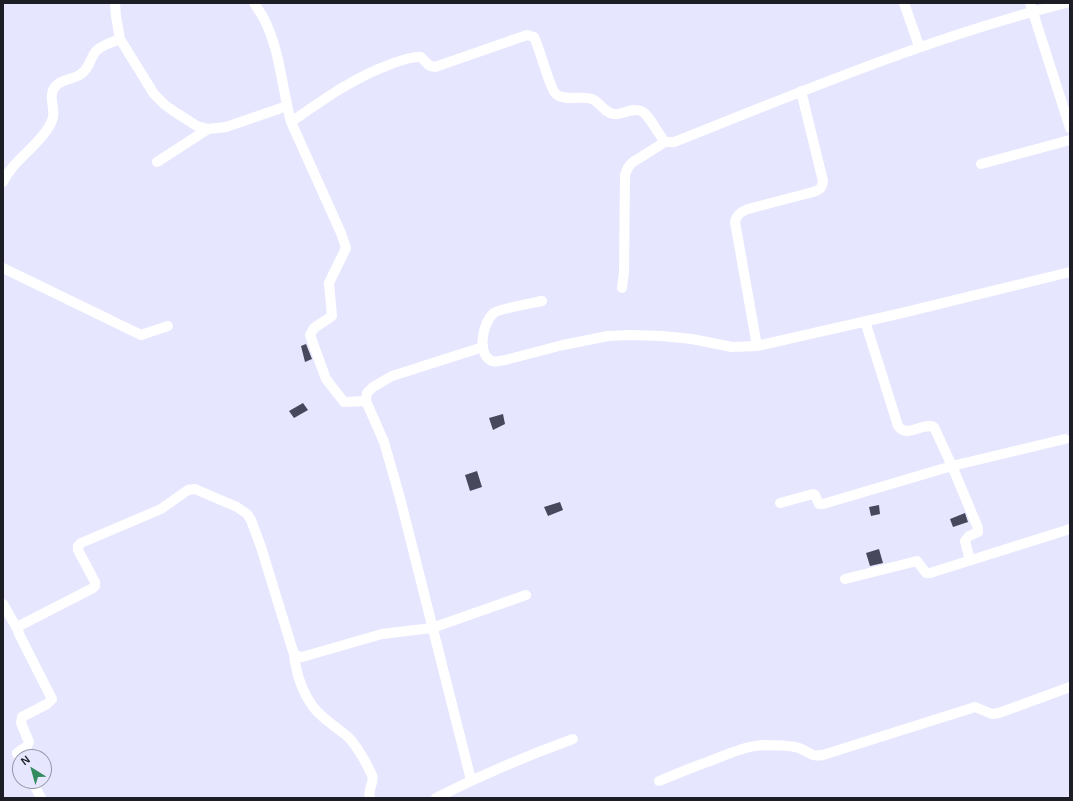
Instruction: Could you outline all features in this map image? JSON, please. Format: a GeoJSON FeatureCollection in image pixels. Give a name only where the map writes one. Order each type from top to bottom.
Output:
{"type":"FeatureCollection","features":[{"type":"Feature","properties":{"kind":"street"},"geometry":{"type":"LineString","coordinates":[[115,3],[120,39],[159,100],[198,126],[208,129],[226,127],[287,106]]}},
{"type":"Feature","properties":{"kind":"street"},"geometry":{"type":"LineString","coordinates":[[254,3],[264,19],[273,41],[291,122],[341,233],[346,248],[329,283],[332,316],[314,328],[310,336],[326,379],[344,402],[366,401]]}},
{"type":"Feature","properties":{"kind":"street"},"geometry":{"type":"LineString","coordinates":[[904,3],[919,46]]}},
{"type":"Feature","properties":{"kind":"street"},"geometry":{"type":"LineString","coordinates":[[622,288],[624,272],[625,175],[628,166],[633,162],[665,142],[674,142],[919,46],[1031,7],[1066,3]]}},
{"type":"Feature","properties":{"kind":"street"},"geometry":{"type":"LineString","coordinates":[[1031,7],[1070,128]]}},
{"type":"Feature","properties":{"kind":"street"},"geometry":{"type":"LineString","coordinates":[[291,122],[333,93],[371,72],[407,58],[421,57],[428,65],[435,67],[527,35],[534,37],[539,45],[551,87],[555,94],[563,98],[592,99],[606,111],[614,114],[641,110],[647,115],[665,142]]}},
{"type":"Feature","properties":{"kind":"street"},"geometry":{"type":"LineString","coordinates":[[3,182],[13,167],[50,125],[53,117],[51,98],[53,89],[61,82],[75,78],[82,73],[88,67],[96,52],[104,46],[120,39]]}},
{"type":"Feature","properties":{"kind":"street"},"geometry":{"type":"LineString","coordinates":[[757,346],[735,222],[740,212],[813,192],[822,187],[824,181],[802,91]]}},
{"type":"Feature","properties":{"kind":"street"},"geometry":{"type":"LineString","coordinates":[[157,162],[208,129]]}},
{"type":"Feature","properties":{"kind":"street"},"geometry":{"type":"LineString","coordinates":[[981,164],[1070,140]]}},
{"type":"Feature","properties":{"kind":"street"},"geometry":{"type":"LineString","coordinates":[[3,268],[140,335],[168,326]]}},
{"type":"Feature","properties":{"kind":"street"},"geometry":{"type":"LineString","coordinates":[[542,301],[495,312],[487,321],[483,330],[483,347],[486,356],[490,360],[495,362],[578,341],[608,336],[662,336],[692,339],[732,347],[757,346],[902,313],[1070,272]]}},
{"type":"Feature","properties":{"kind":"street"},"geometry":{"type":"LineString","coordinates":[[865,321],[898,426],[905,432],[929,425],[934,427],[952,466],[978,528],[978,532],[969,536],[965,542],[970,560]]}},
{"type":"Feature","properties":{"kind":"street"},"geometry":{"type":"LineString","coordinates":[[471,780],[400,498],[386,449],[366,401],[367,393],[373,387],[392,376],[483,347]]}},
{"type":"Feature","properties":{"kind":"street"},"geometry":{"type":"LineString","coordinates":[[780,503],[812,494],[815,495],[819,504],[823,504],[952,466],[1065,439]]}},
{"type":"Feature","properties":{"kind":"street"},"geometry":{"type":"LineString","coordinates":[[18,630],[19,626],[23,623],[94,588],[95,582],[78,550],[80,543],[161,509],[188,490],[195,489],[237,507],[247,514],[251,520],[261,547],[294,654],[298,678],[315,708],[348,737],[359,752],[372,776],[373,782],[368,791],[370,798]]}},
{"type":"Feature","properties":{"kind":"street"},"geometry":{"type":"LineString","coordinates":[[845,580],[914,561],[919,563],[926,573],[930,573],[1070,529]]}},
{"type":"Feature","properties":{"kind":"street"},"geometry":{"type":"LineString","coordinates":[[294,654],[302,656],[382,634],[432,628],[526,595]]}},
{"type":"Feature","properties":{"kind":"street"},"geometry":{"type":"LineString","coordinates":[[3,604],[18,630],[52,699],[47,704],[22,717],[21,723],[30,742],[23,749]]}},
{"type":"Feature","properties":{"kind":"street"},"geometry":{"type":"LineString","coordinates":[[659,781],[735,751],[752,746],[764,745],[794,747],[803,749],[815,757],[823,756],[975,707],[980,708],[987,713],[999,713],[1070,687]]}},
{"type":"Feature","properties":{"kind":"street"},"geometry":{"type":"LineString","coordinates":[[436,798],[471,780],[520,759],[573,739]]}},
{"type":"Feature","properties":{"kind":"street"},"geometry":{"type":"LineString","coordinates":[[36,789],[41,798]]}},
{"type":"Feature","properties":{"kind":"building"},"geometry":{"type":"Polygon","coordinates":[[[306,344],[312,359],[305,362],[301,346],[306,344]]]}},
{"type":"Feature","properties":{"kind":"building"},"geometry":{"type":"Polygon","coordinates":[[[303,403],[308,410],[294,418],[289,411],[303,403]]]}},
{"type":"Feature","properties":{"kind":"building"},"geometry":{"type":"Polygon","coordinates":[[[503,414],[505,424],[493,430],[489,418],[503,414]]]}},
{"type":"Feature","properties":{"kind":"building"},"geometry":{"type":"Polygon","coordinates":[[[477,471],[482,487],[470,491],[465,475],[477,471]]]}},
{"type":"Feature","properties":{"kind":"building"},"geometry":{"type":"Polygon","coordinates":[[[560,502],[563,510],[548,516],[544,507],[560,502]]]}},
{"type":"Feature","properties":{"kind":"building"},"geometry":{"type":"Polygon","coordinates":[[[879,505],[880,514],[871,516],[869,507],[879,505]]]}},
{"type":"Feature","properties":{"kind":"building"},"geometry":{"type":"Polygon","coordinates":[[[965,513],[968,522],[953,527],[950,519],[965,513]]]}},
{"type":"Feature","properties":{"kind":"building"},"geometry":{"type":"Polygon","coordinates":[[[879,549],[883,563],[870,566],[866,553],[879,549]]]}}]}
